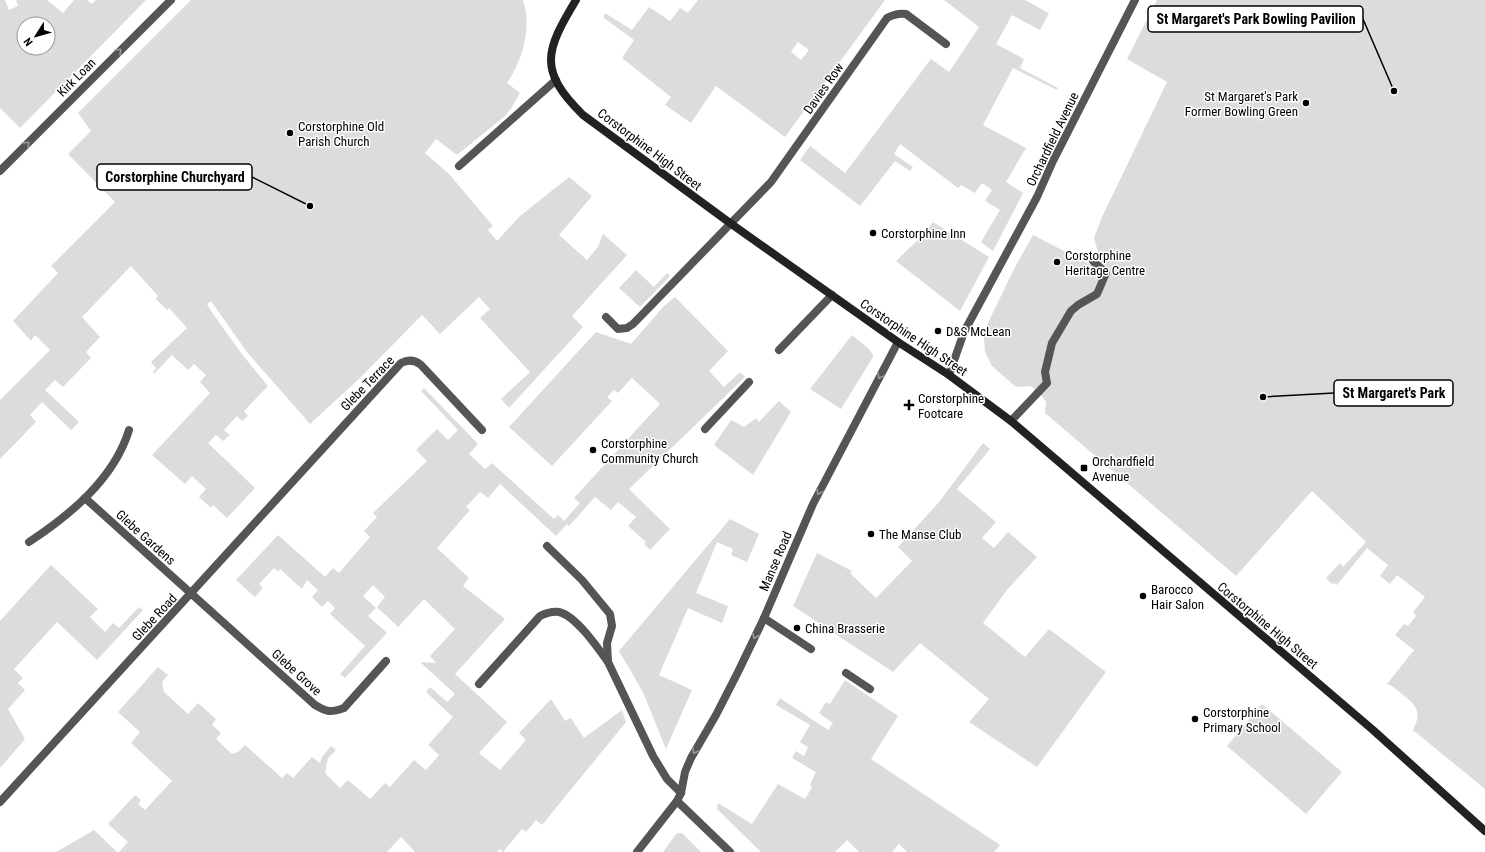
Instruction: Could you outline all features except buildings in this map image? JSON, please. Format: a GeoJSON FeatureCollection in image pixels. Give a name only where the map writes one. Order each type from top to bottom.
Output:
{"type":"FeatureCollection","features":[{"type":"Feature","properties":{"kind":"street","name":"Kirk Loan"},"geometry":{"type":"LineString","coordinates":[[0,171],[171,0]]}},
{"type":"Feature","properties":{"kind":"street","name":"Corstorphine High Street"},"geometry":{"type":"LineString","coordinates":[[576,0],[555,38],[551,58],[552,69],[563,93],[583,114],[730,223],[898,342],[949,375],[1011,421],[1373,730],[1485,831]]}},
{"type":"Feature","properties":{"kind":"street","name":"Orchardfield Avenue"},"geometry":{"type":"LineString","coordinates":[[949,375],[964,332],[1037,197],[1053,161],[1135,0]]}},
{"type":"Feature","properties":{"kind":"street","name":"Davies Row"},"geometry":{"type":"LineString","coordinates":[[606,317],[618,329],[623,329],[633,324],[730,223],[762,192],[782,167],[887,18],[899,13],[906,14],[946,44]]}},
{"type":"Feature","properties":{"kind":"street"},"geometry":{"type":"LineString","coordinates":[[459,166],[556,80]]}},
{"type":"Feature","properties":{"kind":"street"},"geometry":{"type":"LineString","coordinates":[[1011,421],[1047,383],[1045,372],[1052,343],[1071,311],[1097,294],[1106,273],[1093,261]]}},
{"type":"Feature","properties":{"kind":"street"},"geometry":{"type":"LineString","coordinates":[[779,350],[832,295]]}},
{"type":"Feature","properties":{"kind":"street","name":"Manse Road"},"geometry":{"type":"LineString","coordinates":[[637,852],[677,801],[681,793],[685,772],[691,758],[726,697],[764,618],[813,504],[898,342]]}},
{"type":"Feature","properties":{"kind":"street","name":"Glebe Terrace"},"geometry":{"type":"LineString","coordinates":[[324,447],[401,363],[411,360],[421,365],[482,430]]}},
{"type":"Feature","properties":{"kind":"street"},"geometry":{"type":"LineString","coordinates":[[705,429],[749,382]]}},
{"type":"Feature","properties":{"kind":"street"},"geometry":{"type":"LineString","coordinates":[[29,542],[54,526],[85,498],[106,474],[124,447],[129,430]]}},
{"type":"Feature","properties":{"kind":"street","name":"Glebe Road"},"geometry":{"type":"LineString","coordinates":[[0,802],[324,447]]}},
{"type":"Feature","properties":{"kind":"street","name":"Glebe Gardens"},"geometry":{"type":"LineString","coordinates":[[85,498],[192,593]]}},
{"type":"Feature","properties":{"kind":"street"},"geometry":{"type":"LineString","coordinates":[[546,546],[582,580],[610,614],[612,626],[607,643],[608,662]]}},
{"type":"Feature","properties":{"kind":"street","name":"Glebe Grove"},"geometry":{"type":"LineString","coordinates":[[192,593],[315,705],[327,711],[335,712],[344,708],[386,661]]}},
{"type":"Feature","properties":{"kind":"street"},"geometry":{"type":"LineString","coordinates":[[479,684],[540,616],[551,612],[561,613],[572,620],[594,643],[608,662],[653,756],[667,779],[681,793]]}},
{"type":"Feature","properties":{"kind":"street"},"geometry":{"type":"LineString","coordinates":[[764,618],[811,649]]}},
{"type":"Feature","properties":{"kind":"street"},"geometry":{"type":"LineString","coordinates":[[846,673],[870,689]]}},
{"type":"Feature","properties":{"kind":"street"},"geometry":{"type":"LineString","coordinates":[[677,801],[730,852]]}},
{"type":"Feature","properties":{"kind":"shaded area"},"geometry":{"type":"Polygon","coordinates":[[[0,0],[5,0],[9,10],[18,6],[16,0],[47,0],[63,13],[74,0],[87,0],[92,4],[96,0],[146,0],[20,128],[0,108],[0,0]]]}},
{"type":"Feature","properties":{"kind":"shaded area"},"geometry":{"type":"Polygon","coordinates":[[[191,0],[523,0],[527,21],[524,43],[518,64],[507,83],[520,93],[512,107],[505,116],[457,155],[436,139],[425,153],[449,174],[493,226],[488,230],[497,241],[520,216],[569,177],[592,196],[559,235],[587,260],[598,247],[603,234],[627,255],[572,316],[583,327],[509,408],[501,399],[530,372],[480,318],[490,309],[479,297],[440,334],[422,315],[362,376],[310,424],[247,352],[211,301],[207,304],[211,311],[241,353],[268,386],[244,411],[248,416],[242,421],[237,416],[224,430],[230,435],[223,441],[216,435],[208,443],[255,488],[227,518],[213,505],[211,508],[199,497],[206,489],[192,476],[185,484],[152,455],[210,393],[200,382],[206,375],[194,364],[188,370],[172,355],[154,374],[153,372],[156,368],[151,362],[187,328],[169,308],[167,310],[156,299],[158,296],[131,266],[82,317],[100,337],[86,352],[91,358],[63,387],[55,380],[45,390],[79,422],[71,430],[42,402],[30,415],[36,422],[0,459],[0,400],[50,350],[35,335],[31,341],[13,321],[58,273],[51,266],[115,202],[68,154],[91,131],[78,113],[191,0]]]}},
{"type":"Feature","properties":{"kind":"shaded area"},"geometry":{"type":"Polygon","coordinates":[[[698,0],[885,0],[785,137],[716,86],[691,123],[665,105],[671,97],[622,58],[634,40],[604,18],[605,13],[632,30],[649,7],[670,21],[680,8],[688,13],[698,0]],[[798,42],[791,52],[801,60],[809,50],[798,42]]]}},
{"type":"Feature","properties":{"kind":"shaded area"},"geometry":{"type":"Polygon","coordinates":[[[944,0],[1025,0],[1049,13],[1040,30],[1012,15],[996,44],[1024,59],[1020,68],[1058,88],[1057,90],[1013,68],[983,125],[1026,148],[1006,182],[1023,193],[993,251],[981,242],[1000,210],[985,201],[992,190],[982,183],[975,193],[961,185],[958,188],[900,144],[894,154],[913,167],[910,171],[895,161],[860,206],[800,160],[810,146],[845,173],[931,59],[949,72],[979,27],[944,0]]]}},
{"type":"Feature","properties":{"kind":"shaded area"},"geometry":{"type":"Polygon","coordinates":[[[1157,0],[1485,0],[1485,789],[1413,730],[1417,718],[1417,710],[1415,706],[1397,690],[1387,684],[1414,650],[1395,635],[1404,624],[1408,626],[1416,616],[1413,612],[1425,597],[1397,575],[1390,584],[1380,576],[1388,565],[1367,548],[1337,585],[1334,583],[1332,584],[1326,578],[1340,563],[1343,567],[1366,542],[1312,491],[1236,576],[1045,413],[1046,402],[1038,391],[1030,386],[1016,387],[992,366],[985,352],[984,338],[987,325],[1015,267],[1033,235],[1091,265],[1098,252],[1094,238],[1102,217],[1167,82],[1127,59],[1157,0]]]}},
{"type":"Feature","properties":{"kind":"shaded area"},"geometry":{"type":"Polygon","coordinates":[[[933,222],[989,257],[960,311],[896,261],[922,236],[933,222]]]}},
{"type":"Feature","properties":{"kind":"shaded area"},"geometry":{"type":"Polygon","coordinates":[[[636,270],[654,287],[667,273],[670,276],[640,307],[619,288],[636,270]]]}},
{"type":"Feature","properties":{"kind":"shaded area"},"geometry":{"type":"Polygon","coordinates":[[[675,297],[728,351],[709,371],[724,387],[740,372],[745,377],[629,489],[670,529],[650,550],[644,544],[646,542],[628,526],[636,517],[618,502],[611,510],[595,497],[569,526],[567,524],[556,536],[500,484],[488,498],[480,492],[466,507],[470,510],[437,548],[469,578],[463,586],[505,619],[455,674],[507,722],[479,753],[500,770],[526,740],[519,733],[551,699],[565,721],[571,718],[584,738],[622,710],[626,722],[542,825],[536,820],[526,832],[522,829],[503,852],[500,849],[497,852],[415,852],[401,837],[387,852],[119,852],[128,842],[108,824],[135,795],[141,800],[138,804],[145,810],[172,781],[131,743],[140,732],[118,712],[158,667],[168,675],[162,682],[164,692],[188,714],[198,703],[216,719],[212,725],[221,733],[216,739],[232,754],[238,752],[245,745],[282,778],[287,773],[293,778],[312,757],[320,763],[322,757],[331,746],[336,750],[328,758],[325,773],[340,788],[348,780],[370,799],[385,783],[390,787],[414,760],[426,770],[439,755],[428,745],[453,717],[426,692],[430,687],[447,702],[455,694],[420,662],[436,663],[430,656],[455,629],[424,599],[398,627],[377,607],[385,597],[373,585],[363,596],[376,608],[368,616],[387,633],[345,678],[340,674],[365,646],[330,614],[335,608],[328,601],[322,607],[312,597],[318,590],[307,580],[302,589],[280,569],[278,572],[274,568],[259,584],[263,588],[255,597],[236,580],[278,535],[325,577],[333,568],[339,573],[370,537],[364,531],[377,517],[373,513],[427,461],[416,450],[437,429],[448,440],[458,430],[421,391],[424,388],[478,444],[469,454],[485,469],[492,463],[554,519],[558,515],[564,521],[580,503],[574,498],[660,404],[632,378],[618,393],[614,390],[607,397],[612,401],[552,466],[509,427],[596,332],[631,344],[664,306],[675,297]]]}},
{"type":"Feature","properties":{"kind":"shaded area"},"geometry":{"type":"Polygon","coordinates":[[[852,335],[869,349],[873,357],[841,409],[810,389],[852,335]]]}},
{"type":"Feature","properties":{"kind":"shaded area"},"geometry":{"type":"Polygon","coordinates":[[[779,401],[791,412],[753,475],[714,445],[731,420],[744,427],[756,418],[759,422],[779,401]]]}},
{"type":"Feature","properties":{"kind":"shaded area"},"geometry":{"type":"Polygon","coordinates":[[[983,443],[990,449],[957,489],[996,522],[982,538],[994,548],[1008,532],[1037,557],[1007,590],[983,623],[1025,657],[1049,629],[1106,672],[1037,767],[969,722],[989,699],[920,643],[893,672],[793,606],[817,553],[852,571],[850,573],[876,598],[912,561],[898,547],[940,501],[983,443]]]}},
{"type":"Feature","properties":{"kind":"shaded area"},"geometry":{"type":"Polygon","coordinates":[[[730,519],[759,534],[747,562],[731,555],[733,549],[717,542],[696,593],[728,606],[722,623],[688,608],[659,675],[692,690],[666,749],[643,692],[619,651],[730,519]]]}},
{"type":"Feature","properties":{"kind":"shaded area"},"geometry":{"type":"Polygon","coordinates":[[[51,565],[98,609],[90,617],[105,632],[113,623],[119,628],[139,607],[143,610],[97,660],[57,622],[14,669],[23,678],[18,683],[25,690],[8,709],[25,739],[0,768],[0,621],[51,565]]]}},
{"type":"Feature","properties":{"kind":"shaded area"},"geometry":{"type":"Polygon","coordinates":[[[845,680],[898,716],[871,759],[1000,845],[994,852],[907,852],[899,844],[892,852],[859,852],[847,840],[835,852],[761,852],[717,809],[718,803],[752,824],[778,784],[805,799],[812,787],[810,785],[816,772],[792,758],[796,751],[804,756],[808,747],[800,742],[810,725],[776,705],[780,698],[828,730],[833,723],[819,713],[826,702],[830,704],[845,680]]]}},
{"type":"Feature","properties":{"kind":"shaded area"},"geometry":{"type":"Polygon","coordinates":[[[1262,704],[1342,772],[1306,814],[1227,746],[1262,704]]]}},
{"type":"Feature","properties":{"kind":"shaded area"},"geometry":{"type":"Polygon","coordinates":[[[94,830],[117,852],[56,852],[94,830]]]}},
{"type":"Feature","properties":{"kind":"shaded area"},"geometry":{"type":"Polygon","coordinates":[[[682,833],[701,852],[663,852],[676,834],[682,833]]]}},
{"type":"Feature","properties":{"kind":"place","name":"St Margaret's Park Bowling Pavilion"},"geometry":{"type":"Point","coordinates":[1394,91]}},
{"type":"Feature","properties":{"kind":"place","name":"St Margaret's Park Former Bowling Green"},"geometry":{"type":"Point","coordinates":[1306,103]}},
{"type":"Feature","properties":{"kind":"place","name":"Corstorphine Old Parish Church"},"geometry":{"type":"Point","coordinates":[290,133]}},
{"type":"Feature","properties":{"kind":"place","name":"Corstorphine Churchyard"},"geometry":{"type":"Point","coordinates":[310,206]}},
{"type":"Feature","properties":{"kind":"place","name":"Corstorphine Inn"},"geometry":{"type":"Point","coordinates":[873,233]}},
{"type":"Feature","properties":{"kind":"place","name":"Corstorphine Heritage Centre"},"geometry":{"type":"Point","coordinates":[1057,262]}},
{"type":"Feature","properties":{"kind":"place","name":"D&S McLean"},"geometry":{"type":"Point","coordinates":[938,331]}},
{"type":"Feature","properties":{"kind":"place","name":"St Margaret's Park"},"geometry":{"type":"Point","coordinates":[1263,397]}},
{"type":"Feature","properties":{"kind":"place","name":"Corstorphine Footcare"},"geometry":{"type":"Point","coordinates":[909,405]}},
{"type":"Feature","properties":{"kind":"place","name":"Corstorphine Community Church"},"geometry":{"type":"Point","coordinates":[593,450]}},
{"type":"Feature","properties":{"kind":"place","name":"Orchardfield Avenue"},"geometry":{"type":"Point","coordinates":[1084,468]}},
{"type":"Feature","properties":{"kind":"place","name":"The Manse Club"},"geometry":{"type":"Point","coordinates":[871,534]}},
{"type":"Feature","properties":{"kind":"place","name":"Barocco Hair Salon"},"geometry":{"type":"Point","coordinates":[1143,596]}},
{"type":"Feature","properties":{"kind":"place","name":"China Brasserie"},"geometry":{"type":"Point","coordinates":[797,628]}},
{"type":"Feature","properties":{"kind":"place","name":"Corstorphine Primary School"},"geometry":{"type":"Point","coordinates":[1195,719]}}]}
